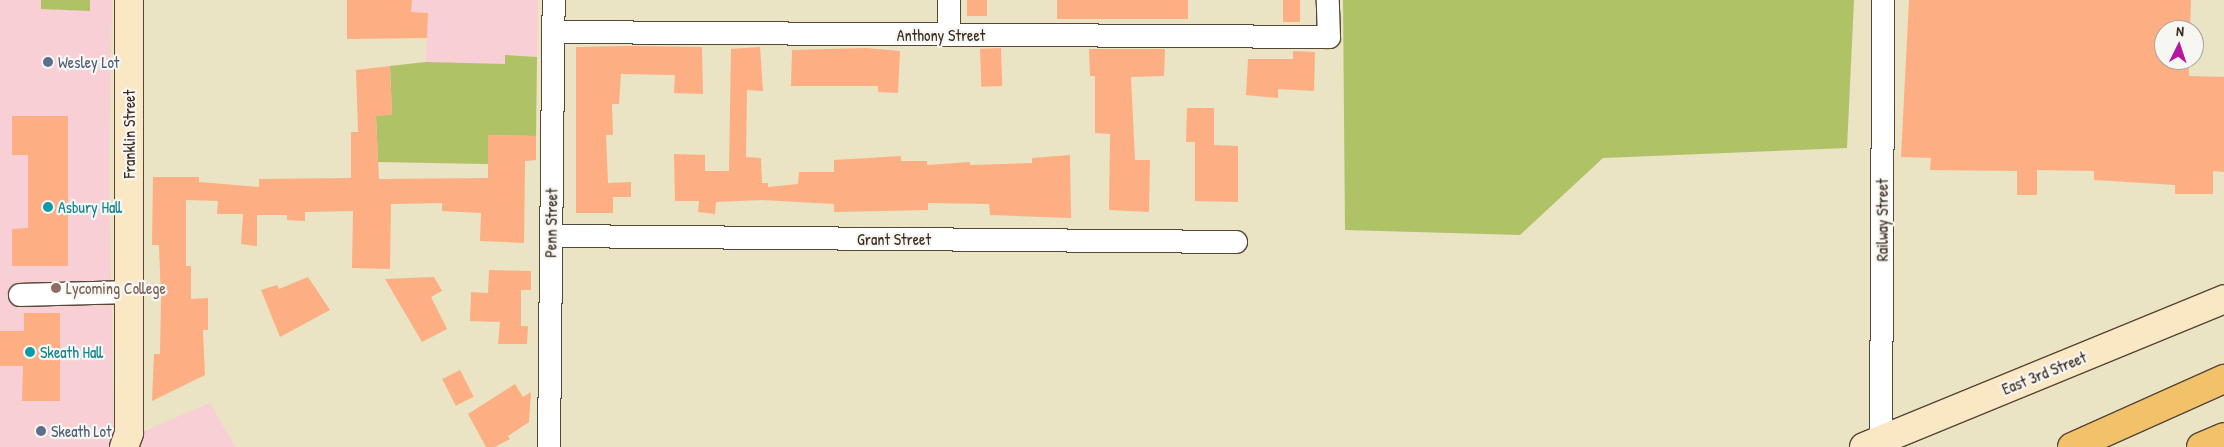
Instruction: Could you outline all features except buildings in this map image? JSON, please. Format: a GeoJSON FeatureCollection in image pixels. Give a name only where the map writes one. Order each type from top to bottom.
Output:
{"type":"FeatureCollection","features":[{"type":"Feature","properties":{"kind":"highway"},"geometry":{"type":"LineString","coordinates":[[2072,447],[2224,379]]}},
{"type":"Feature","properties":{"kind":"highway"},"geometry":{"type":"LineString","coordinates":[[2201,447],[2224,437]]}},
{"type":"Feature","properties":{"kind":"street","name":"Franklin Street"},"geometry":{"type":"LineString","coordinates":[[124,447],[129,433],[129,0]]}},
{"type":"Feature","properties":{"kind":"street","name":"Penn Street"},"geometry":{"type":"LineString","coordinates":[[549,447],[554,0]]}},
{"type":"Feature","properties":{"kind":"street"},"geometry":{"type":"LineString","coordinates":[[949,0],[949,34]]}},
{"type":"Feature","properties":{"kind":"street","name":"Anthony Street"},"geometry":{"type":"LineString","coordinates":[[554,32],[1329,37],[1328,0]]}},
{"type":"Feature","properties":{"kind":"street","name":"Railway Street"},"geometry":{"type":"LineString","coordinates":[[1872,444],[1883,0]]}},
{"type":"Feature","properties":{"kind":"street","name":"Grant Street"},"geometry":{"type":"LineString","coordinates":[[551,236],[1236,242]]}},
{"type":"Feature","properties":{"kind":"street"},"geometry":{"type":"LineString","coordinates":[[20,295],[129,292]]}},
{"type":"Feature","properties":{"kind":"street","name":"East 3rd Street"},"geometry":{"type":"LineString","coordinates":[[1872,444],[2224,299]]}},
{"type":"Feature","properties":{"kind":"shaded area","name":"Lycoming College"},"geometry":{"type":"Polygon","coordinates":[[[0,0],[112,0],[109,173],[114,444],[210,403],[235,447],[0,447],[0,0]]]}},
{"type":"Feature","properties":{"kind":"shaded area"},"geometry":{"type":"Polygon","coordinates":[[[412,0],[538,0],[536,136],[488,135],[488,164],[378,162],[376,116],[392,114],[390,66],[426,62],[428,13],[411,12],[412,0]]]}},
{"type":"Feature","properties":{"kind":"green space"},"geometry":{"type":"Polygon","coordinates":[[[41,0],[90,0],[90,11],[41,9],[41,0]]]}},
{"type":"Feature","properties":{"kind":"green space"},"geometry":{"type":"Polygon","coordinates":[[[1343,0],[1854,0],[1847,148],[1603,158],[1520,235],[1345,230],[1343,0]]]}},
{"type":"Feature","properties":{"kind":"green space"},"geometry":{"type":"Polygon","coordinates":[[[505,55],[537,57],[536,136],[488,135],[488,164],[378,162],[376,116],[392,114],[390,66],[426,62],[505,64],[505,55]]]}},
{"type":"Feature","properties":{"kind":"place","name":"Wesley Lot"},"geometry":{"type":"Point","coordinates":[48,62]}},
{"type":"Feature","properties":{"kind":"place","name":"Asbury Hall"},"geometry":{"type":"Point","coordinates":[48,207]}},
{"type":"Feature","properties":{"kind":"place","name":"Lycoming College"},"geometry":{"type":"Point","coordinates":[56,288]}},
{"type":"Feature","properties":{"kind":"place","name":"Skeath Hall"},"geometry":{"type":"Point","coordinates":[30,352]}},
{"type":"Feature","properties":{"kind":"place","name":"Skeath Lot"},"geometry":{"type":"Point","coordinates":[41,431]}}]}
